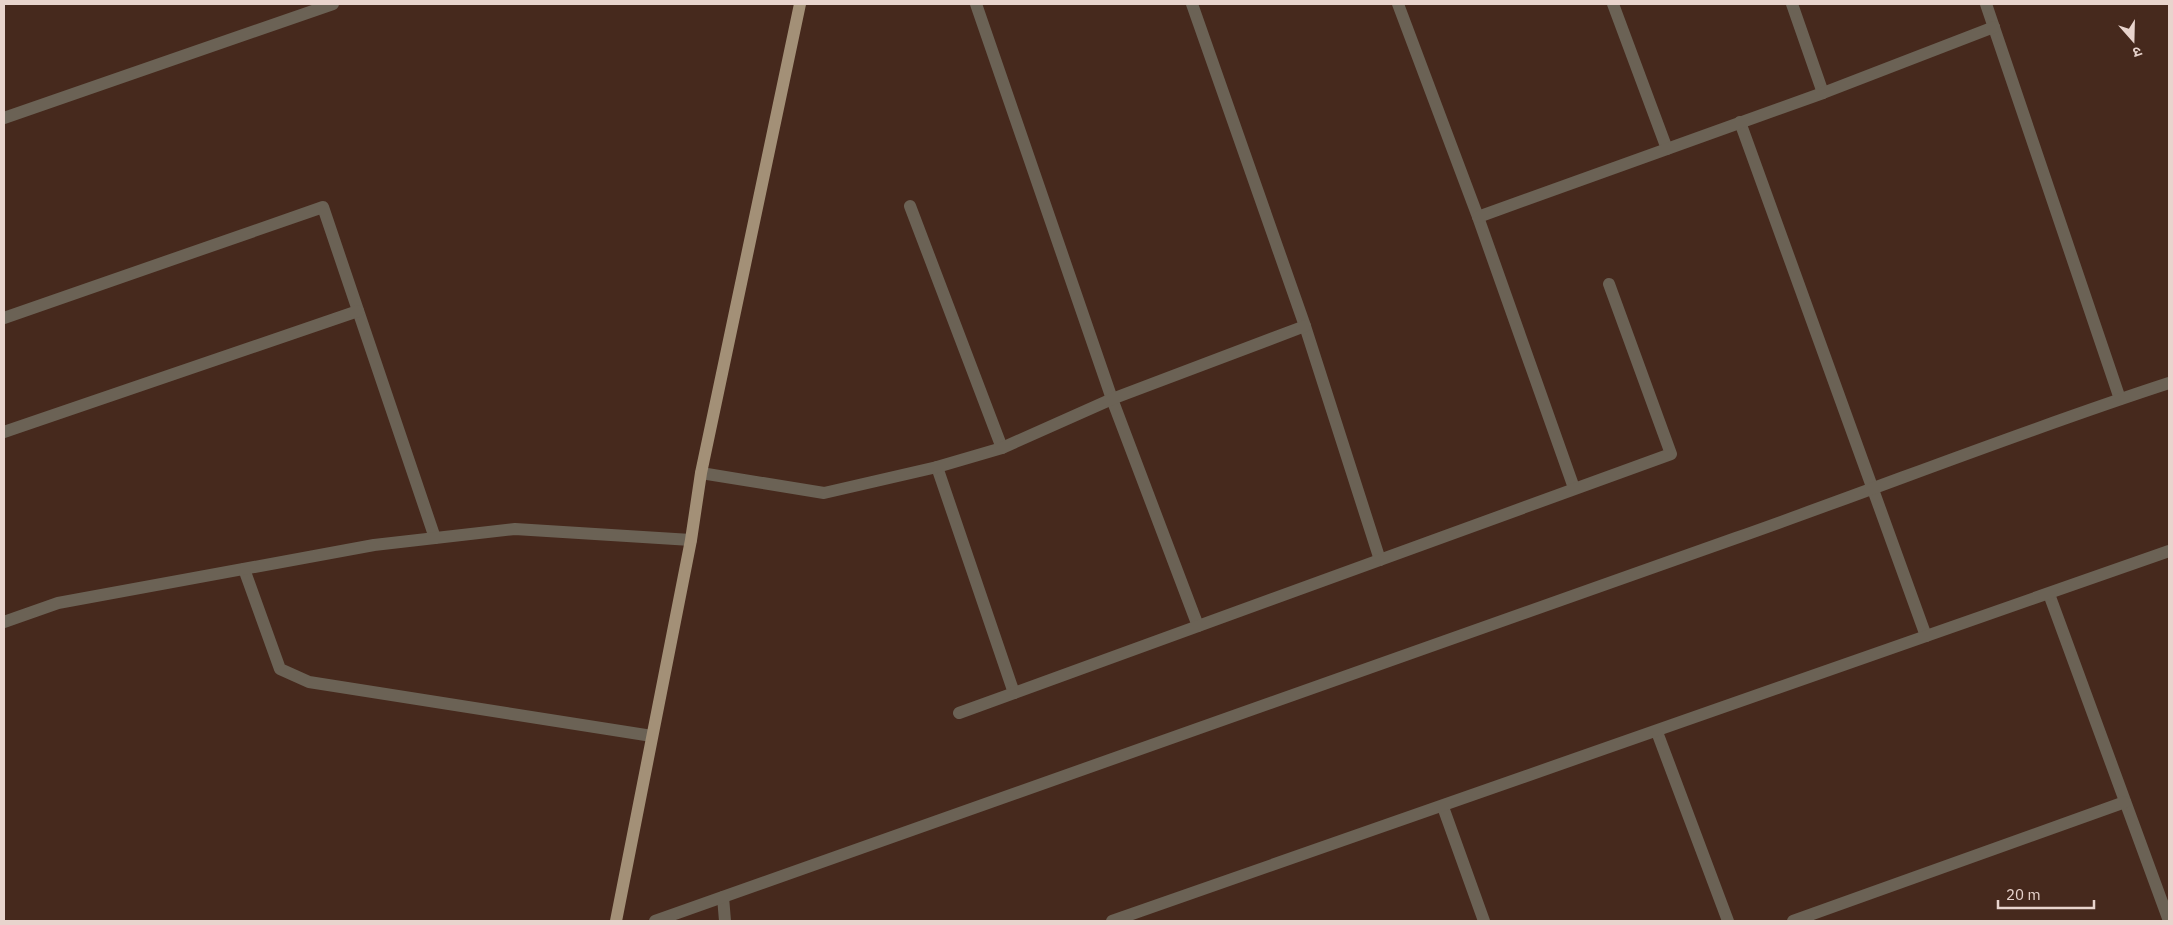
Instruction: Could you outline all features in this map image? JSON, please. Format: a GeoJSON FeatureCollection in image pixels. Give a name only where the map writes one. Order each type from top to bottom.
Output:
{"type":"FeatureCollection","features":[{"type":"Feature","properties":{"kind":"main road"},"geometry":{"type":"LineString","coordinates":[[620,921],[652,736],[691,540],[701,473],[800,4]]}},
{"type":"Feature","properties":{"kind":"street"},"geometry":{"type":"LineString","coordinates":[[4,118],[334,4]]}},
{"type":"Feature","properties":{"kind":"street"},"geometry":{"type":"LineString","coordinates":[[976,4],[1112,399],[1198,626]]}},
{"type":"Feature","properties":{"kind":"street"},"geometry":{"type":"LineString","coordinates":[[1192,4],[1305,326],[1380,560]]}},
{"type":"Feature","properties":{"kind":"street"},"geometry":{"type":"LineString","coordinates":[[1398,4],[1478,217],[1574,488]]}},
{"type":"Feature","properties":{"kind":"street"},"geometry":{"type":"LineString","coordinates":[[1614,4],[1667,149]]}},
{"type":"Feature","properties":{"kind":"street"},"geometry":{"type":"LineString","coordinates":[[1792,4],[1823,93]]}},
{"type":"Feature","properties":{"kind":"street"},"geometry":{"type":"LineString","coordinates":[[1986,4],[2120,399]]}},
{"type":"Feature","properties":{"kind":"street"},"geometry":{"type":"LineString","coordinates":[[1478,217],[1823,93],[1994,27]]}},
{"type":"Feature","properties":{"kind":"street"},"geometry":{"type":"LineString","coordinates":[[1740,122],[1926,636]]}},
{"type":"Feature","properties":{"kind":"street"},"geometry":{"type":"LineString","coordinates":[[910,206],[1002,448]]}},
{"type":"Feature","properties":{"kind":"street"},"geometry":{"type":"LineString","coordinates":[[4,318],[323,207],[435,538]]}},
{"type":"Feature","properties":{"kind":"street"},"geometry":{"type":"LineString","coordinates":[[959,713],[1671,454],[1609,284]]}},
{"type":"Feature","properties":{"kind":"street"},"geometry":{"type":"LineString","coordinates":[[4,432],[358,311]]}},
{"type":"Feature","properties":{"kind":"street"},"geometry":{"type":"LineString","coordinates":[[701,473],[824,493],[937,467],[1002,448],[1112,399],[1305,326]]}},
{"type":"Feature","properties":{"kind":"street"},"geometry":{"type":"LineString","coordinates":[[655,921],[1874,490],[2120,399],[2169,383]]}},
{"type":"Feature","properties":{"kind":"street"},"geometry":{"type":"LineString","coordinates":[[937,467],[1014,693]]}},
{"type":"Feature","properties":{"kind":"street"},"geometry":{"type":"LineString","coordinates":[[4,622],[58,603],[374,545],[515,529],[691,540]]}},
{"type":"Feature","properties":{"kind":"street"},"geometry":{"type":"LineString","coordinates":[[1112,921],[1443,807],[2169,551]]}},
{"type":"Feature","properties":{"kind":"street"},"geometry":{"type":"LineString","coordinates":[[244,569],[280,669],[309,682],[652,736]]}},
{"type":"Feature","properties":{"kind":"street"},"geometry":{"type":"LineString","coordinates":[[2049,594],[2169,921]]}},
{"type":"Feature","properties":{"kind":"street"},"geometry":{"type":"LineString","coordinates":[[1657,732],[1728,921]]}},
{"type":"Feature","properties":{"kind":"street"},"geometry":{"type":"LineString","coordinates":[[1793,921],[2125,802]]}},
{"type":"Feature","properties":{"kind":"street"},"geometry":{"type":"LineString","coordinates":[[1443,807],[1484,921]]}},
{"type":"Feature","properties":{"kind":"street"},"geometry":{"type":"LineString","coordinates":[[723,897],[725,921]]}}]}
